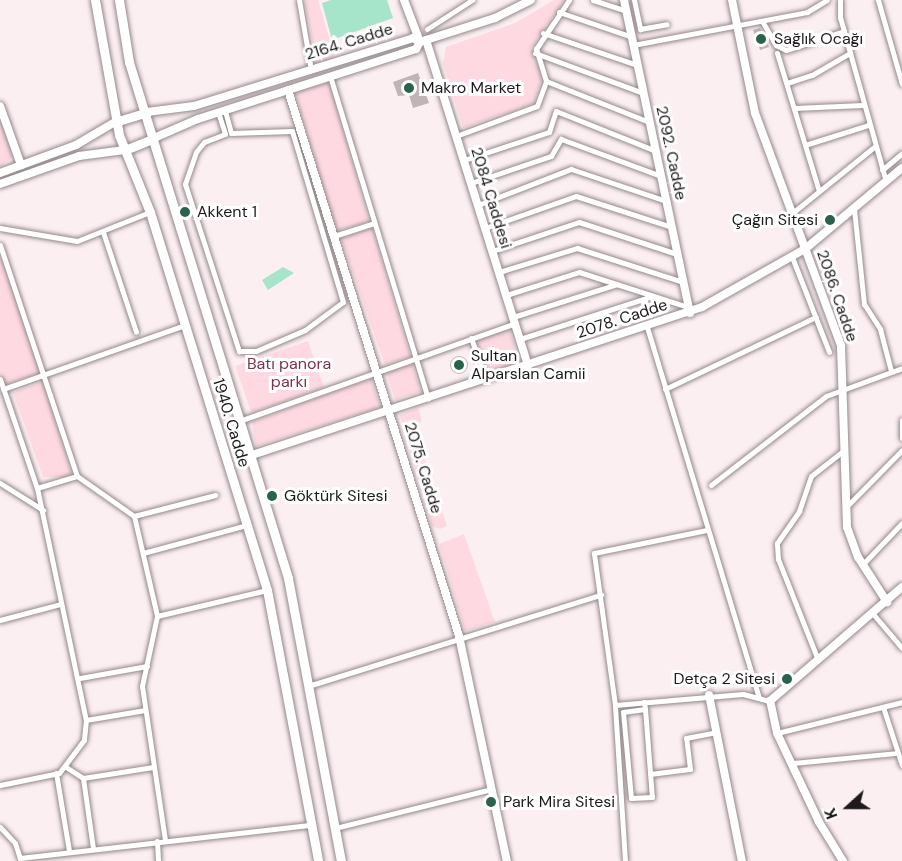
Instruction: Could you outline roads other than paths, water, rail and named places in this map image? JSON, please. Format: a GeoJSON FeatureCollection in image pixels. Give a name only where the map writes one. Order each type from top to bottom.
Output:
{"type":"FeatureCollection","features":[{"type":"Feature","properties":{"kind":"main road","name":"1940. Cadde"},"geometry":{"type":"LineString","coordinates":[[95,0],[115,122],[150,212],[267,590],[318,861]]}},
{"type":"Feature","properties":{"kind":"main road","name":"1940. Cadde"},"geometry":{"type":"LineString","coordinates":[[119,0],[129,62],[147,112],[249,456],[288,578],[341,861]]}},
{"type":"Feature","properties":{"kind":"main road","name":"2164. Cadde"},"geometry":{"type":"LineString","coordinates":[[115,122],[147,112]]}},
{"type":"Feature","properties":{"kind":"main road","name":"2164. Cadde"},"geometry":{"type":"LineString","coordinates":[[125,150],[154,138]]}},
{"type":"Feature","properties":{"kind":"street"},"geometry":{"type":"LineString","coordinates":[[299,0],[311,70]]}},
{"type":"Feature","properties":{"kind":"street","name":"2084 Caddesi"},"geometry":{"type":"LineString","coordinates":[[405,0],[423,41],[456,136],[528,365]]}},
{"type":"Feature","properties":{"kind":"street"},"geometry":{"type":"LineString","coordinates":[[427,29],[472,0]]}},
{"type":"Feature","properties":{"kind":"street"},"geometry":{"type":"LineString","coordinates":[[423,41],[495,18],[531,0]]}},
{"type":"Feature","properties":{"kind":"street"},"geometry":{"type":"LineString","coordinates":[[456,136],[534,109],[546,81],[535,53],[543,33],[569,0]]}},
{"type":"Feature","properties":{"kind":"street"},"geometry":{"type":"LineString","coordinates":[[593,0],[626,11]]}},
{"type":"Feature","properties":{"kind":"street","name":"2092. Cadde"},"geometry":{"type":"LineString","coordinates":[[624,0],[689,310]]}},
{"type":"Feature","properties":{"kind":"street"},"geometry":{"type":"LineString","coordinates":[[634,0],[640,29],[667,24]]}},
{"type":"Feature","properties":{"kind":"street","name":"2086. Cadde"},"geometry":{"type":"LineString","coordinates":[[732,0],[735,26],[755,113],[841,346],[844,509],[862,565],[887,602]]}},
{"type":"Feature","properties":{"kind":"street"},"geometry":{"type":"LineString","coordinates":[[559,12],[632,41],[735,26],[807,12],[827,0]]}},
{"type":"Feature","properties":{"kind":"street"},"geometry":{"type":"LineString","coordinates":[[840,0],[844,31],[885,182]]}},
{"type":"Feature","properties":{"kind":"street"},"geometry":{"type":"LineString","coordinates":[[878,0],[902,84]]}},
{"type":"Feature","properties":{"kind":"street"},"geometry":{"type":"LineString","coordinates":[[762,21],[776,45],[786,50],[844,31]]}},
{"type":"Feature","properties":{"kind":"street"},"geometry":{"type":"LineString","coordinates":[[543,33],[637,65]]}},
{"type":"Feature","properties":{"kind":"street","name":"2164. Cadde"},"geometry":{"type":"LineString","coordinates":[[147,112],[194,106],[413,38],[423,41],[417,49],[222,111],[154,138]]}},
{"type":"Feature","properties":{"kind":"street"},"geometry":{"type":"LineString","coordinates":[[535,53],[643,93]]}},
{"type":"Feature","properties":{"kind":"street"},"geometry":{"type":"LineString","coordinates":[[777,53],[819,191]]}},
{"type":"Feature","properties":{"kind":"street"},"geometry":{"type":"LineString","coordinates":[[787,83],[812,75],[850,53]]}},
{"type":"Feature","properties":{"kind":"street"},"geometry":{"type":"LineString","coordinates":[[330,76],[414,359],[428,398]]}},
{"type":"Feature","properties":{"kind":"street"},"geometry":{"type":"LineString","coordinates":[[546,81],[649,122]]}},
{"type":"Feature","properties":{"kind":"street","name":"2075. Cadde"},"geometry":{"type":"LineString","coordinates":[[288,90],[459,636],[507,861]]}},
{"type":"Feature","properties":{"kind":"street"},"geometry":{"type":"LineString","coordinates":[[794,108],[863,105]]}},
{"type":"Feature","properties":{"kind":"street"},"geometry":{"type":"LineString","coordinates":[[0,106],[21,165]]}},
{"type":"Feature","properties":{"kind":"street"},"geometry":{"type":"LineString","coordinates":[[222,111],[228,134]]}},
{"type":"Feature","properties":{"kind":"street"},"geometry":{"type":"LineString","coordinates":[[464,160],[549,132],[556,111],[656,151]]}},
{"type":"Feature","properties":{"kind":"street","name":"2164. Cadde"},"geometry":{"type":"LineString","coordinates":[[0,173],[76,145],[115,122]]}},
{"type":"Feature","properties":{"kind":"street"},"geometry":{"type":"LineString","coordinates":[[806,145],[868,125]]}},
{"type":"Feature","properties":{"kind":"street"},"geometry":{"type":"LineString","coordinates":[[292,131],[343,302],[305,330],[256,351],[239,351],[185,184],[195,152],[204,142],[228,134],[292,131]]}},
{"type":"Feature","properties":{"kind":"street"},"geometry":{"type":"LineString","coordinates":[[471,183],[553,155],[561,139],[661,176]]}},
{"type":"Feature","properties":{"kind":"street"},"geometry":{"type":"LineString","coordinates":[[791,214],[874,147]]}},
{"type":"Feature","properties":{"kind":"street","name":"2164. Cadde"},"geometry":{"type":"LineString","coordinates":[[0,184],[79,156],[125,150]]}},
{"type":"Feature","properties":{"kind":"street"},"geometry":{"type":"LineString","coordinates":[[882,170],[902,153]]}},
{"type":"Feature","properties":{"kind":"street","name":"2078. Cadde"},"geometry":{"type":"LineString","coordinates":[[249,456],[647,327],[689,310],[805,249],[902,168]]}},
{"type":"Feature","properties":{"kind":"street"},"geometry":{"type":"LineString","coordinates":[[478,206],[557,179],[574,170],[666,201]]}},
{"type":"Feature","properties":{"kind":"street"},"geometry":{"type":"LineString","coordinates":[[485,228],[577,196],[672,227]]}},
{"type":"Feature","properties":{"kind":"street"},"geometry":{"type":"LineString","coordinates":[[854,208],[864,304],[880,329],[891,371]]}},
{"type":"Feature","properties":{"kind":"street"},"geometry":{"type":"LineString","coordinates":[[0,228],[77,241],[150,212]]}},
{"type":"Feature","properties":{"kind":"street"},"geometry":{"type":"LineString","coordinates":[[334,236],[374,223]]}},
{"type":"Feature","properties":{"kind":"street"},"geometry":{"type":"LineString","coordinates":[[492,251],[572,224],[677,254]]}},
{"type":"Feature","properties":{"kind":"street"},"geometry":{"type":"LineString","coordinates":[[103,232],[136,332]]}},
{"type":"Feature","properties":{"kind":"street"},"geometry":{"type":"LineString","coordinates":[[0,245],[46,375],[77,476],[134,516],[157,616],[142,686],[165,840]]}},
{"type":"Feature","properties":{"kind":"street"},"geometry":{"type":"LineString","coordinates":[[499,273],[577,248],[683,282]]}},
{"type":"Feature","properties":{"kind":"street"},"geometry":{"type":"LineString","coordinates":[[792,257],[829,352]]}},
{"type":"Feature","properties":{"kind":"street"},"geometry":{"type":"LineString","coordinates":[[506,295],[584,273],[689,310]]}},
{"type":"Feature","properties":{"kind":"street"},"geometry":{"type":"LineString","coordinates":[[239,421],[617,284]]}},
{"type":"Feature","properties":{"kind":"street"},"geometry":{"type":"LineString","coordinates":[[520,339],[652,296]]}},
{"type":"Feature","properties":{"kind":"street"},"geometry":{"type":"LineString","coordinates":[[665,389],[816,317]]}},
{"type":"Feature","properties":{"kind":"street"},"geometry":{"type":"LineString","coordinates":[[2,389],[185,325]]}},
{"type":"Feature","properties":{"kind":"street"},"geometry":{"type":"LineString","coordinates":[[647,327],[759,697]]}},
{"type":"Feature","properties":{"kind":"street"},"geometry":{"type":"LineString","coordinates":[[471,338],[486,379]]}},
{"type":"Feature","properties":{"kind":"street"},"geometry":{"type":"LineString","coordinates":[[711,485],[786,424],[842,388],[902,368]]}},
{"type":"Feature","properties":{"kind":"street"},"geometry":{"type":"LineString","coordinates":[[0,379],[43,510],[60,604],[80,678],[86,720],[84,740],[66,766],[56,773],[0,785]]}},
{"type":"Feature","properties":{"kind":"street"},"geometry":{"type":"LineString","coordinates":[[902,420],[902,438]]}},
{"type":"Feature","properties":{"kind":"street"},"geometry":{"type":"LineString","coordinates":[[819,661],[781,568],[777,543],[799,511],[811,476],[843,450]]}},
{"type":"Feature","properties":{"kind":"street"},"geometry":{"type":"LineString","coordinates":[[844,509],[902,450]]}},
{"type":"Feature","properties":{"kind":"street"},"geometry":{"type":"LineString","coordinates":[[37,488],[77,476]]}},
{"type":"Feature","properties":{"kind":"street"},"geometry":{"type":"LineString","coordinates":[[0,483],[43,510]]}},
{"type":"Feature","properties":{"kind":"street"},"geometry":{"type":"LineString","coordinates":[[134,516],[215,495]]}},
{"type":"Feature","properties":{"kind":"street"},"geometry":{"type":"LineString","coordinates":[[862,565],[902,523]]}},
{"type":"Feature","properties":{"kind":"street"},"geometry":{"type":"LineString","coordinates":[[143,553],[248,525]]}},
{"type":"Feature","properties":{"kind":"street"},"geometry":{"type":"LineString","coordinates":[[625,861],[615,705],[594,553],[598,549],[707,530]]}},
{"type":"Feature","properties":{"kind":"street"},"geometry":{"type":"LineString","coordinates":[[157,616],[267,590]]}},
{"type":"Feature","properties":{"kind":"street"},"geometry":{"type":"LineString","coordinates":[[770,701],[901,591]]}},
{"type":"Feature","properties":{"kind":"street"},"geometry":{"type":"LineString","coordinates":[[307,687],[459,636],[601,595]]}},
{"type":"Feature","properties":{"kind":"street"},"geometry":{"type":"LineString","coordinates":[[0,620],[60,604]]}},
{"type":"Feature","properties":{"kind":"street"},"geometry":{"type":"LineString","coordinates":[[874,615],[902,648]]}},
{"type":"Feature","properties":{"kind":"street"},"geometry":{"type":"LineString","coordinates":[[80,678],[147,666]]}},
{"type":"Feature","properties":{"kind":"street"},"geometry":{"type":"LineString","coordinates":[[615,705],[709,695],[759,697],[770,701]]}},
{"type":"Feature","properties":{"kind":"street"},"geometry":{"type":"LineString","coordinates":[[709,695],[741,861]]}},
{"type":"Feature","properties":{"kind":"street"},"geometry":{"type":"LineString","coordinates":[[770,701],[777,733],[819,822],[843,861]]}},
{"type":"Feature","properties":{"kind":"street"},"geometry":{"type":"LineString","coordinates":[[644,702],[645,709],[652,797],[631,798],[623,712],[645,709]]}},
{"type":"Feature","properties":{"kind":"street"},"geometry":{"type":"LineString","coordinates":[[777,733],[902,702]]}},
{"type":"Feature","properties":{"kind":"street"},"geometry":{"type":"LineString","coordinates":[[883,707],[896,753],[902,765]]}},
{"type":"Feature","properties":{"kind":"street"},"geometry":{"type":"LineString","coordinates":[[86,720],[145,710]]}},
{"type":"Feature","properties":{"kind":"street"},"geometry":{"type":"LineString","coordinates":[[650,774],[690,769],[686,738],[716,732]]}},
{"type":"Feature","properties":{"kind":"street"},"geometry":{"type":"LineString","coordinates":[[792,763],[896,753]]}},
{"type":"Feature","properties":{"kind":"street"},"geometry":{"type":"LineString","coordinates":[[66,766],[82,778],[93,848]]}},
{"type":"Feature","properties":{"kind":"street"},"geometry":{"type":"LineString","coordinates":[[82,778],[153,767]]}},
{"type":"Feature","properties":{"kind":"street"},"geometry":{"type":"LineString","coordinates":[[56,773],[69,851]]}},
{"type":"Feature","properties":{"kind":"street"},"geometry":{"type":"LineString","coordinates":[[334,828],[492,789]]}},
{"type":"Feature","properties":{"kind":"street"},"geometry":{"type":"LineString","coordinates":[[0,826],[15,843],[19,859],[93,848],[311,825]]}},
{"type":"Feature","properties":{"kind":"street"},"geometry":{"type":"LineString","coordinates":[[157,841],[158,861]]}},
{"type":"Feature","properties":{"kind":"place","name":"Sağlık Ocağı"},"geometry":{"type":"Point","coordinates":[761,39]}},
{"type":"Feature","properties":{"kind":"place","name":"Makro Market"},"geometry":{"type":"Point","coordinates":[409,88]}},
{"type":"Feature","properties":{"kind":"place","name":"Akkent 1"},"geometry":{"type":"Point","coordinates":[185,212]}},
{"type":"Feature","properties":{"kind":"place","name":"Çağın Sitesi"},"geometry":{"type":"Point","coordinates":[830,220]}},
{"type":"Feature","properties":{"kind":"place","name":"Sultan Alparslan Camii"},"geometry":{"type":"Point","coordinates":[459,365]}},
{"type":"Feature","properties":{"kind":"place","name":"Göktürk Sitesi"},"geometry":{"type":"Point","coordinates":[272,496]}},
{"type":"Feature","properties":{"kind":"place","name":"Detça 2 Sitesi"},"geometry":{"type":"Point","coordinates":[787,679]}},
{"type":"Feature","properties":{"kind":"place","name":"Park Mira Sitesi"},"geometry":{"type":"Point","coordinates":[491,802]}},
{"type":"Feature","properties":{"kind":"park label","name":"Batı panora parkı"},"geometry":{"type":"Point","coordinates":[289,373]}}]}
